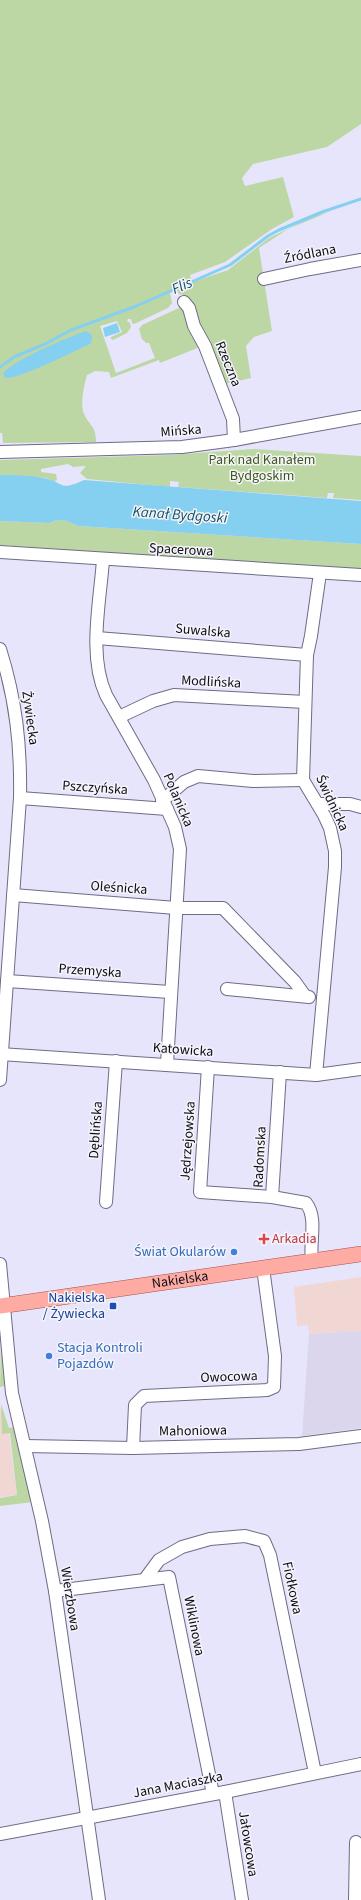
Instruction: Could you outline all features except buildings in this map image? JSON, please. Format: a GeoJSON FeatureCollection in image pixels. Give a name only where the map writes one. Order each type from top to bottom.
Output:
{"type":"FeatureCollection","features":[{"type":"Feature","properties":{"kind":"main road","name":"Nakielska"},"geometry":{"type":"LineString","coordinates":[[3,1306],[361,1254]]}},
{"type":"Feature","properties":{"kind":"street","name":"Źródlana"},"geometry":{"type":"LineString","coordinates":[[264,279],[361,260]]}},
{"type":"Feature","properties":{"kind":"street","name":"Rzeczna"},"geometry":{"type":"LineString","coordinates":[[184,302],[189,308],[194,326],[205,346],[233,419],[234,440]]}},
{"type":"Feature","properties":{"kind":"street","name":"Mińska"},"geometry":{"type":"LineString","coordinates":[[0,452],[182,447],[234,440],[361,417]]}},
{"type":"Feature","properties":{"kind":"street","name":"Spacerowa"},"geometry":{"type":"LineString","coordinates":[[0,552],[361,576]]}},
{"type":"Feature","properties":{"kind":"street","name":"Polanicka"},"geometry":{"type":"LineString","coordinates":[[103,560],[96,656],[100,681],[154,780],[175,827],[180,849],[170,992],[167,1064]]}},
{"type":"Feature","properties":{"kind":"street","name":"Świdnicka"},"geometry":{"type":"LineString","coordinates":[[316,1075],[322,998],[332,915],[335,851],[330,828],[318,804],[303,780],[307,655],[312,636],[320,573]]}},
{"type":"Feature","properties":{"kind":"street","name":"Suwalska"},"geometry":{"type":"LineString","coordinates":[[97,638],[307,655]]}},
{"type":"Feature","properties":{"kind":"street","name":"Żywiecka"},"geometry":{"type":"LineString","coordinates":[[0,649],[11,686],[18,728],[21,765],[0,1080]]}},
{"type":"Feature","properties":{"kind":"street","name":"Modlińska"},"geometry":{"type":"LineString","coordinates":[[119,718],[153,701],[174,695],[305,702]]}},
{"type":"Feature","properties":{"kind":"street"},"geometry":{"type":"LineString","coordinates":[[164,805],[178,787],[190,779],[207,776],[254,781],[303,780]]}},
{"type":"Feature","properties":{"kind":"street"},"geometry":{"type":"LineString","coordinates":[[154,780],[164,786],[178,787]]}},
{"type":"Feature","properties":{"kind":"street","name":"Pszczyńska"},"geometry":{"type":"LineString","coordinates":[[20,798],[164,805]]}},
{"type":"Feature","properties":{"kind":"street"},"geometry":{"type":"LineString","coordinates":[[318,804],[346,804],[361,807]]}},
{"type":"Feature","properties":{"kind":"street","name":"Oleśnicka"},"geometry":{"type":"LineString","coordinates":[[13,895],[176,908],[223,908],[295,982],[305,996]]}},
{"type":"Feature","properties":{"kind":"street","name":"Przemyska"},"geometry":{"type":"LineString","coordinates":[[7,981],[170,992]]}},
{"type":"Feature","properties":{"kind":"street"},"geometry":{"type":"LineString","coordinates":[[227,989],[322,998]]}},
{"type":"Feature","properties":{"kind":"street","name":"Katowicka"},"geometry":{"type":"LineString","coordinates":[[1,1054],[316,1075],[361,1069]]}},
{"type":"Feature","properties":{"kind":"street","name":"Dęblińska"},"geometry":{"type":"LineString","coordinates":[[106,1202],[116,1061]]}},
{"type":"Feature","properties":{"kind":"street","name":"Jędrzejowska"},"geometry":{"type":"LineString","coordinates":[[208,1067],[200,1192],[272,1198]]}},
{"type":"Feature","properties":{"kind":"street","name":"Radomska"},"geometry":{"type":"LineString","coordinates":[[280,1072],[272,1198],[306,1203],[310,1208],[312,1217],[310,1250],[312,1261]]}},
{"type":"Feature","properties":{"kind":"street"},"geometry":{"type":"LineString","coordinates":[[0,1264],[3,1306]]}},
{"type":"Feature","properties":{"kind":"street","name":"Owocowa"},"geometry":{"type":"LineString","coordinates":[[133,1448],[135,1405],[144,1396],[267,1390],[274,1387],[275,1356],[263,1268]]}},
{"type":"Feature","properties":{"kind":"street","name":"Wierzbowa"},"geometry":{"type":"LineString","coordinates":[[3,1306],[12,1392],[42,1521],[55,1591],[99,1900]]}},
{"type":"Feature","properties":{"kind":"street","name":"Mahoniowa"},"geometry":{"type":"LineString","coordinates":[[24,1446],[133,1448],[299,1444],[361,1436]]}},
{"type":"Feature","properties":{"kind":"street","name":"Fiołkowa"},"geometry":{"type":"LineString","coordinates":[[145,1579],[159,1560],[182,1547],[210,1539],[244,1536],[264,1541],[270,1555],[315,1773]]}},
{"type":"Feature","properties":{"kind":"street","name":"Wiklinowa"},"geometry":{"type":"LineString","coordinates":[[167,1555],[169,1577],[219,1793]]}},
{"type":"Feature","properties":{"kind":"street"},"geometry":{"type":"LineString","coordinates":[[55,1591],[169,1577]]}},
{"type":"Feature","properties":{"kind":"street","name":"Jana Maciaszka"},"geometry":{"type":"LineString","coordinates":[[0,1834],[219,1793],[361,1764]]}},
{"type":"Feature","properties":{"kind":"street","name":"Jałowcowa"},"geometry":{"type":"LineString","coordinates":[[219,1793],[242,1900]]}},
{"type":"Feature","properties":{"kind":"street"},"geometry":{"type":"LineString","coordinates":[[355,1900],[356,1842]]}},
{"type":"Feature","properties":{"kind":"shaded area"},"geometry":{"type":"Polygon","coordinates":[[[361,1277],[361,1331],[309,1334],[308,1325],[297,1326],[294,1287],[361,1277]]]}},
{"type":"Feature","properties":{"kind":"shaded area"},"geometry":{"type":"Polygon","coordinates":[[[361,1331],[361,1428],[302,1436],[309,1334],[361,1331]]]}},
{"type":"Feature","properties":{"kind":"shaded area"},"geometry":{"type":"Polygon","coordinates":[[[0,1407],[9,1433],[17,1495],[0,1497],[0,1407]]]}},
{"type":"Feature","properties":{"kind":"green space"},"geometry":{"type":"Polygon","coordinates":[[[0,0],[361,0],[361,124],[327,147],[253,164],[242,178],[245,186],[283,177],[294,217],[272,229],[225,262],[190,275],[192,282],[228,270],[269,238],[312,217],[329,212],[288,229],[259,248],[272,331],[254,337],[246,346],[251,378],[225,384],[187,299],[184,295],[179,294],[177,290],[170,293],[172,303],[168,308],[134,324],[132,323],[131,319],[128,319],[127,321],[130,323],[131,327],[127,333],[113,340],[111,337],[122,332],[117,321],[100,326],[116,373],[155,358],[149,343],[146,343],[142,339],[139,329],[142,325],[181,307],[185,309],[200,347],[160,363],[159,360],[111,378],[109,372],[95,371],[87,375],[82,407],[85,416],[94,430],[96,442],[3,443],[2,433],[0,433],[0,0]]]}},
{"type":"Feature","properties":{"kind":"green space","name":"Park nad Kanałem Bydgoskim"},"geometry":{"type":"Polygon","coordinates":[[[254,449],[361,456],[361,500],[333,498],[334,493],[328,493],[327,498],[178,487],[179,482],[170,481],[170,487],[87,479],[80,473],[86,466],[73,467],[68,464],[41,469],[41,472],[56,474],[57,480],[54,482],[46,478],[0,475],[0,460],[169,455],[254,449]]]}},
{"type":"Feature","properties":{"kind":"green space"},"geometry":{"type":"Polygon","coordinates":[[[57,520],[67,521],[78,526],[361,544],[361,570],[0,545],[0,521],[49,523],[57,520]]]}},
{"type":"Feature","properties":{"kind":"green space"},"geometry":{"type":"Polygon","coordinates":[[[1,1335],[6,1382],[4,1386],[0,1387],[1,1335]]]}},
{"type":"Feature","properties":{"kind":"green space"},"geometry":{"type":"Polygon","coordinates":[[[1,1404],[9,1428],[15,1427],[33,1502],[0,1506],[0,1498],[17,1495],[10,1433],[2,1434],[1,1404]]]}},
{"type":"Feature","properties":{"kind":"water"},"geometry":{"type":"Polygon","coordinates":[[[117,323],[120,332],[105,337],[103,328],[117,323]]]}},
{"type":"Feature","properties":{"kind":"water"},"geometry":{"type":"Polygon","coordinates":[[[86,331],[92,335],[90,344],[22,375],[5,378],[3,373],[19,361],[55,343],[86,331]]]}},
{"type":"Feature","properties":{"kind":"water","name":"Kanał Bydgoski"},"geometry":{"type":"Polygon","coordinates":[[[0,475],[38,477],[65,486],[76,484],[84,480],[361,501],[361,544],[78,526],[67,521],[57,520],[49,523],[0,521],[0,475]]]}},
{"type":"Feature","properties":{"kind":"waterway","name":"Flis"},"geometry":{"type":"LineString","coordinates":[[0,367],[14,357],[45,344],[71,330],[134,307],[230,265],[268,236],[279,230],[322,212],[361,199]]}},
{"type":"Feature","properties":{"kind":"place","name":"Arkadia"},"geometry":{"type":"Point","coordinates":[264,1239]}},
{"type":"Feature","properties":{"kind":"place","name":"Świat Okularów"},"geometry":{"type":"Point","coordinates":[234,1252]}},
{"type":"Feature","properties":{"kind":"place","name":"Nakielska / Żywiecka"},"geometry":{"type":"Point","coordinates":[113,1306]}},
{"type":"Feature","properties":{"kind":"place","name":"Stacja Kontroli Pojazdów"},"geometry":{"type":"Point","coordinates":[49,1356]}}]}
